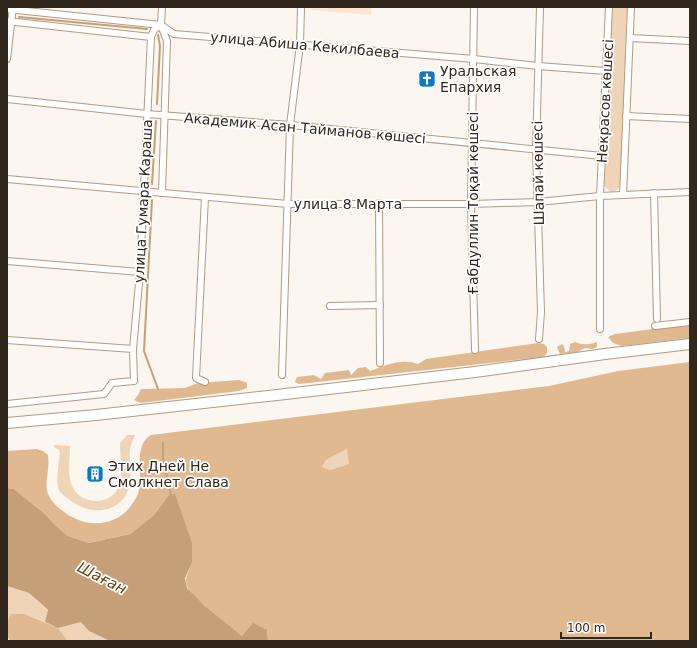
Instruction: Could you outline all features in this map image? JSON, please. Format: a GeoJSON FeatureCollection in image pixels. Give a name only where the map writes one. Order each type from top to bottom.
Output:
{"type":"FeatureCollection","features":[{"type":"Feature","properties":{"kind":"main road"},"geometry":{"type":"LineString","coordinates":[[7,423],[96,415],[475,372],[690,344]]}},
{"type":"Feature","properties":{"kind":"main road"},"geometry":{"type":"LineString","coordinates":[[7,429],[120,419],[468,379],[690,351]]}},
{"type":"Feature","properties":{"kind":"street","name":"улица Гумара Караша"},"geometry":{"type":"LineString","coordinates":[[162,7],[161,25],[167,41],[162,193]]}},
{"type":"Feature","properties":{"kind":"street"},"geometry":{"type":"LineString","coordinates":[[282,375],[290,125],[300,44],[301,7]]}},
{"type":"Feature","properties":{"kind":"street","name":"Ғабдуллин Тоқай көшесі"},"geometry":{"type":"LineString","coordinates":[[474,7],[470,204],[475,350]]}},
{"type":"Feature","properties":{"kind":"street","name":"Шапай көшесі"},"geometry":{"type":"LineString","coordinates":[[539,339],[541,312],[536,150],[540,7]]}},
{"type":"Feature","properties":{"kind":"street","name":"Некрасов көшесі"},"geometry":{"type":"LineString","coordinates":[[600,329],[600,196],[610,7]]}},
{"type":"Feature","properties":{"kind":"street","name":"Некрасов көшесі"},"geometry":{"type":"LineString","coordinates":[[623,196],[631,7]]}},
{"type":"Feature","properties":{"kind":"street","name":"улица Абиша Кекилбаева"},"geometry":{"type":"LineString","coordinates":[[11,9],[161,25],[174,34],[606,71]]}},
{"type":"Feature","properties":{"kind":"street"},"geometry":{"type":"LineString","coordinates":[[7,59],[11,9]]}},
{"type":"Feature","properties":{"kind":"street"},"geometry":{"type":"LineString","coordinates":[[9,22],[151,37],[154,30],[161,25]]}},
{"type":"Feature","properties":{"kind":"street","name":"улица Гумара Караша"},"geometry":{"type":"LineString","coordinates":[[7,404],[104,394],[112,383],[134,381],[133,349],[140,272],[146,114],[151,37]]}},
{"type":"Feature","properties":{"kind":"street"},"geometry":{"type":"LineString","coordinates":[[630,38],[690,40]]}},
{"type":"Feature","properties":{"kind":"street","name":"Академик Асан Тайманов көшесі"},"geometry":{"type":"LineString","coordinates":[[7,99],[146,114],[290,125],[602,156]]}},
{"type":"Feature","properties":{"kind":"street"},"geometry":{"type":"LineString","coordinates":[[626,116],[690,119]]}},
{"type":"Feature","properties":{"kind":"street","name":"улица 8 Марта"},"geometry":{"type":"LineString","coordinates":[[7,179],[288,204],[470,204],[538,202],[600,196],[690,192]]}},
{"type":"Feature","properties":{"kind":"street"},"geometry":{"type":"LineString","coordinates":[[654,193],[657,319]]}},
{"type":"Feature","properties":{"kind":"street"},"geometry":{"type":"LineString","coordinates":[[204,197],[196,378],[205,382]]}},
{"type":"Feature","properties":{"kind":"street"},"geometry":{"type":"LineString","coordinates":[[379,203],[380,363]]}},
{"type":"Feature","properties":{"kind":"street"},"geometry":{"type":"LineString","coordinates":[[7,261],[140,272]]}},
{"type":"Feature","properties":{"kind":"street"},"geometry":{"type":"LineString","coordinates":[[330,306],[380,305]]}},
{"type":"Feature","properties":{"kind":"street"},"geometry":{"type":"LineString","coordinates":[[655,326],[690,322]]}},
{"type":"Feature","properties":{"kind":"street"},"geometry":{"type":"LineString","coordinates":[[7,340],[133,349]]}},
{"type":"Feature","properties":{"kind":"shaded area"},"geometry":{"type":"Polygon","coordinates":[[[311,7],[372,7],[371,15],[311,10],[311,7]]]}},
{"type":"Feature","properties":{"kind":"shaded area"},"geometry":{"type":"Polygon","coordinates":[[[612,7],[627,7],[628,12],[621,187],[612,193],[603,185],[612,7]]]}},
{"type":"Feature","properties":{"kind":"shaded area"},"geometry":{"type":"Polygon","coordinates":[[[690,324],[690,338],[622,346],[613,343],[608,337],[615,334],[690,324]]]}},
{"type":"Feature","properties":{"kind":"shaded area"},"geometry":{"type":"Polygon","coordinates":[[[575,342],[581,344],[591,344],[597,342],[597,347],[592,349],[585,348],[577,352],[560,354],[557,347],[562,344],[565,352],[569,351],[570,344],[575,342]]]}},
{"type":"Feature","properties":{"kind":"shaded area"},"geometry":{"type":"Polygon","coordinates":[[[538,343],[544,344],[547,347],[547,353],[543,357],[299,384],[295,382],[297,377],[314,375],[321,379],[325,373],[349,370],[351,375],[358,368],[366,367],[370,371],[400,362],[412,362],[418,364],[426,359],[538,343]]]}},
{"type":"Feature","properties":{"kind":"shaded area"},"geometry":{"type":"Polygon","coordinates":[[[690,362],[690,641],[268,641],[267,630],[242,636],[195,597],[187,586],[186,577],[192,563],[168,496],[154,515],[130,534],[89,543],[68,536],[44,513],[14,489],[7,488],[7,451],[37,449],[43,451],[48,455],[46,484],[49,496],[53,502],[65,513],[76,519],[87,523],[106,522],[113,520],[126,512],[137,496],[140,483],[140,452],[145,440],[151,435],[549,386],[618,371],[690,362]],[[347,449],[326,460],[322,467],[330,470],[349,464],[347,449]]]}},
{"type":"Feature","properties":{"kind":"shaded area"},"geometry":{"type":"Polygon","coordinates":[[[239,380],[247,383],[247,388],[239,391],[141,403],[134,400],[141,389],[185,388],[198,383],[239,380]]]}},
{"type":"Feature","properties":{"kind":"shaded area"},"geometry":{"type":"Polygon","coordinates":[[[127,435],[135,435],[130,449],[130,484],[126,495],[121,502],[107,509],[92,510],[77,505],[61,493],[57,482],[60,453],[54,445],[70,446],[70,482],[76,492],[82,497],[88,500],[96,501],[109,498],[115,493],[119,486],[121,470],[120,443],[127,435]]]}},
{"type":"Feature","properties":{"kind":"shaded area"},"geometry":{"type":"Polygon","coordinates":[[[347,449],[350,464],[330,470],[322,467],[326,460],[347,449]]]}},
{"type":"Feature","properties":{"kind":"shaded area"},"geometry":{"type":"Polygon","coordinates":[[[7,586],[29,593],[48,611],[45,622],[25,614],[7,620],[7,586]]]}},
{"type":"Feature","properties":{"kind":"shaded area"},"geometry":{"type":"Polygon","coordinates":[[[11,614],[25,614],[58,628],[68,641],[10,641],[7,635],[7,628],[8,620],[11,614]]]}},
{"type":"Feature","properties":{"kind":"shaded area"},"geometry":{"type":"Polygon","coordinates":[[[81,621],[89,631],[110,641],[68,641],[58,628],[81,621]]]}},
{"type":"Feature","properties":{"kind":"water","name":"Шаған"},"geometry":{"type":"Polygon","coordinates":[[[7,488],[14,489],[44,513],[68,536],[89,543],[130,534],[154,515],[168,496],[175,494],[192,543],[192,563],[185,578],[187,588],[205,606],[242,636],[253,623],[267,630],[268,641],[110,641],[89,631],[81,622],[58,628],[45,622],[48,610],[29,593],[7,586],[7,488]]]}},
{"type":"Feature","properties":{"kind":"waterway"},"geometry":{"type":"LineString","coordinates":[[19,17],[147,29]]}},
{"type":"Feature","properties":{"kind":"waterway"},"geometry":{"type":"LineString","coordinates":[[157,104],[160,46],[158,35]]}},
{"type":"Feature","properties":{"kind":"waterway"},"geometry":{"type":"LineString","coordinates":[[152,184],[156,121]]}},
{"type":"Feature","properties":{"kind":"waterway"},"geometry":{"type":"LineString","coordinates":[[152,200],[144,351],[158,389]]}},
{"type":"Feature","properties":{"kind":"waterway"},"geometry":{"type":"LineString","coordinates":[[163,443],[163,459],[171,495]]}},
{"type":"Feature","properties":{"kind":"place","name":"Уральская Епархия"},"geometry":{"type":"Point","coordinates":[427,79]}},
{"type":"Feature","properties":{"kind":"place","name":"Этих Дней Не Смолкнет Слава"},"geometry":{"type":"Point","coordinates":[95,474]}}]}
